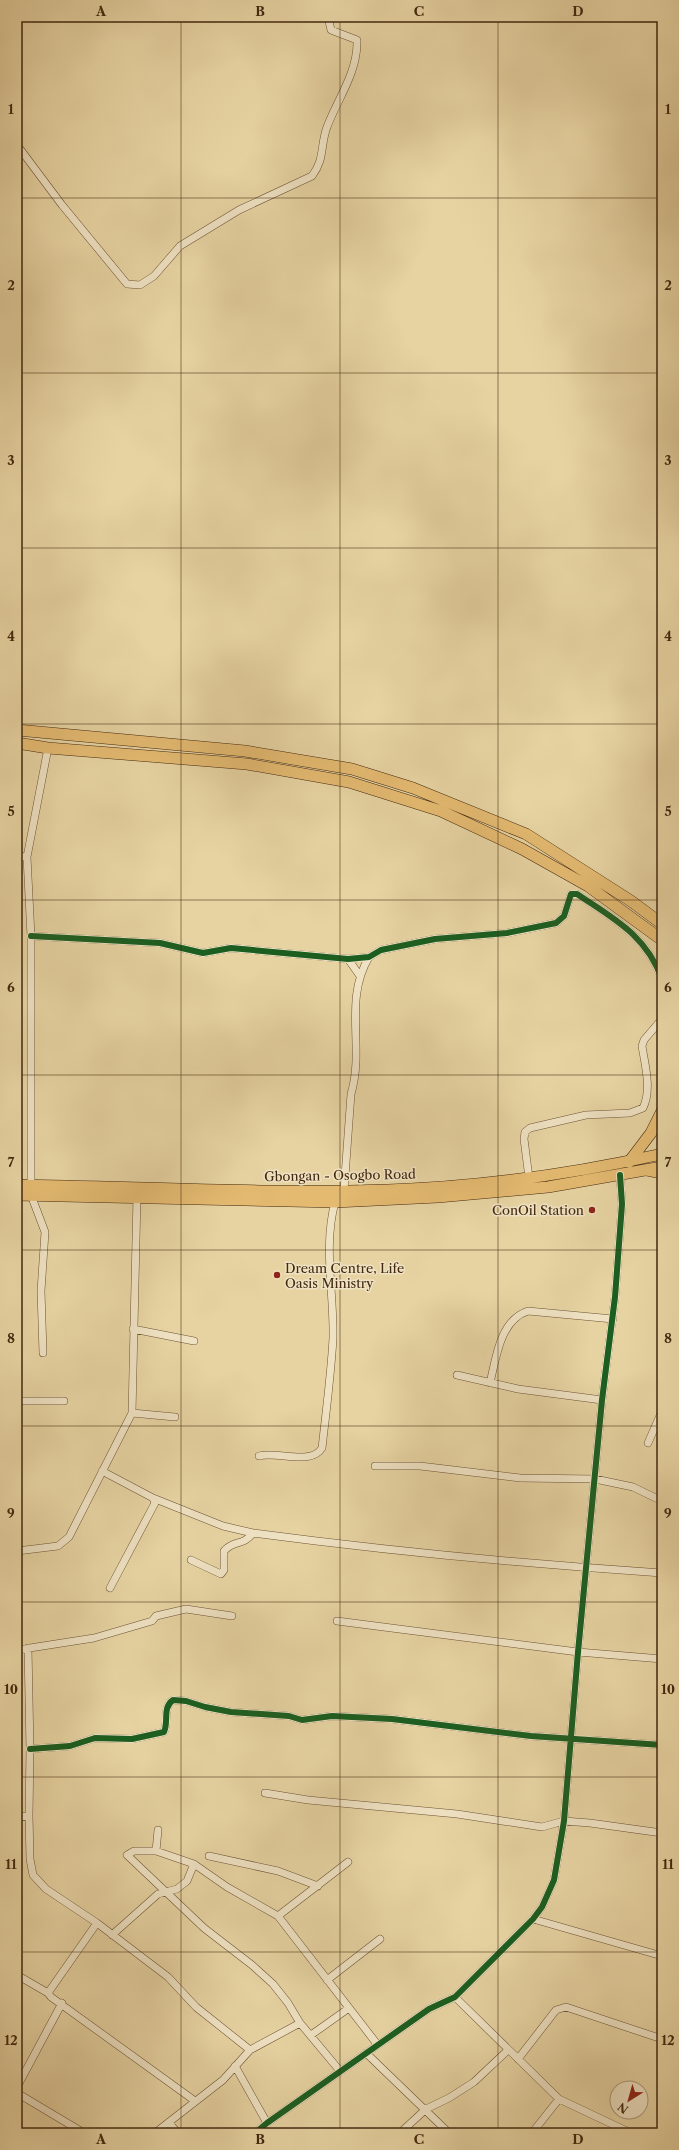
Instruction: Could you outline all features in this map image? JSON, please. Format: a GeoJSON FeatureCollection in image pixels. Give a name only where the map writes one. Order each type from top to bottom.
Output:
{"type":"FeatureCollection","features":[{"type":"Feature","properties":{"kind":"main road"},"geometry":{"type":"LineString","coordinates":[[17,730],[245,751],[352,769],[414,788],[526,834],[631,901],[662,924]]}},
{"type":"Feature","properties":{"kind":"main road"},"geometry":{"type":"LineString","coordinates":[[17,743],[48,748],[248,764],[349,782],[441,811],[522,849],[588,886],[661,940]]}},
{"type":"Feature","properties":{"kind":"main road"},"geometry":{"type":"LineString","coordinates":[[629,1162],[651,1133],[662,1111]]}},
{"type":"Feature","properties":{"kind":"main road","name":"Gbongan - Osogbo Road"},"geometry":{"type":"LineString","coordinates":[[17,1195],[31,1190],[389,1190],[529,1178],[629,1162],[662,1154]]}},
{"type":"Feature","properties":{"kind":"main road","name":"Gbongan - Osogbo Road"},"geometry":{"type":"LineString","coordinates":[[17,1185],[31,1190],[137,1197],[335,1202],[438,1197],[548,1187],[662,1167]]}},
{"type":"Feature","properties":{"kind":"main road"},"geometry":{"type":"LineString","coordinates":[[647,1170],[662,1173]]}},
{"type":"Feature","properties":{"kind":"street"},"geometry":{"type":"LineString","coordinates":[[17,145],[62,205],[128,284],[140,285],[154,276],[180,246],[239,210],[312,176],[320,166],[326,128],[349,80],[358,50],[357,40],[332,30],[328,17]]}},
{"type":"Feature","properties":{"kind":"street"},"geometry":{"type":"LineString","coordinates":[[43,1353],[41,1291],[45,1232],[31,1190],[31,936],[26,857],[48,748]]}},
{"type":"Feature","properties":{"kind":"street"},"geometry":{"type":"LineString","coordinates":[[17,856],[26,857]]}},
{"type":"Feature","properties":{"kind":"street"},"geometry":{"type":"LineString","coordinates":[[31,936],[160,943],[203,953],[231,948],[348,960],[369,957],[381,950],[435,938],[506,933],[556,923],[564,916],[571,894],[577,894],[640,939],[655,960],[662,979]]}},
{"type":"Feature","properties":{"kind":"street"},"geometry":{"type":"LineString","coordinates":[[344,1190],[351,1094],[356,1078],[356,990],[360,976],[369,957]]}},
{"type":"Feature","properties":{"kind":"street"},"geometry":{"type":"LineString","coordinates":[[348,960],[360,976]]}},
{"type":"Feature","properties":{"kind":"street"},"geometry":{"type":"LineString","coordinates":[[529,1178],[524,1139],[525,1132],[530,1128],[586,1115],[630,1113],[643,1108],[646,1102],[648,1088],[642,1046],[644,1040],[662,1019]]}},
{"type":"Feature","properties":{"kind":"street"},"geometry":{"type":"LineString","coordinates":[[255,2133],[267,2122],[377,2044],[429,2009],[454,1997],[533,1919],[542,1907],[554,1880],[564,1822],[570,1737],[602,1400],[613,1319],[622,1204],[620,1175]]}},
{"type":"Feature","properties":{"kind":"street"},"geometry":{"type":"LineString","coordinates":[[17,1551],[58,1546],[64,1543],[69,1537],[132,1413],[137,1197]]}},
{"type":"Feature","properties":{"kind":"street"},"geometry":{"type":"LineString","coordinates":[[259,1456],[270,1453],[300,1457],[313,1457],[318,1454],[322,1448],[333,1338],[329,1256],[330,1223],[335,1202]]}},
{"type":"Feature","properties":{"kind":"street"},"geometry":{"type":"LineString","coordinates":[[490,1383],[501,1342],[512,1320],[521,1313],[528,1311],[613,1319]]}},
{"type":"Feature","properties":{"kind":"street"},"geometry":{"type":"LineString","coordinates":[[133,1329],[194,1341]]}},
{"type":"Feature","properties":{"kind":"street"},"geometry":{"type":"LineString","coordinates":[[458,1375],[490,1383],[554,1395],[602,1400]]}},
{"type":"Feature","properties":{"kind":"street"},"geometry":{"type":"LineString","coordinates":[[17,1401],[64,1401]]}},
{"type":"Feature","properties":{"kind":"street"},"geometry":{"type":"LineString","coordinates":[[648,1443],[662,1411]]}},
{"type":"Feature","properties":{"kind":"street"},"geometry":{"type":"LineString","coordinates":[[132,1413],[175,1417]]}},
{"type":"Feature","properties":{"kind":"street"},"geometry":{"type":"LineString","coordinates":[[376,1466],[420,1466],[520,1478],[595,1479],[633,1487],[662,1501]]}},
{"type":"Feature","properties":{"kind":"street"},"geometry":{"type":"LineString","coordinates":[[102,1471],[153,1498],[223,1526],[254,1532],[348,1545],[586,1568],[662,1573]]}},
{"type":"Feature","properties":{"kind":"street"},"geometry":{"type":"LineString","coordinates":[[110,1588],[155,1503],[153,1498]]}},
{"type":"Feature","properties":{"kind":"street"},"geometry":{"type":"LineString","coordinates":[[190,1560],[221,1574],[224,1570],[224,1551],[228,1546],[247,1541],[254,1532]]}},
{"type":"Feature","properties":{"kind":"street"},"geometry":{"type":"LineString","coordinates":[[17,1650],[94,1638],[152,1621],[156,1616],[186,1609],[232,1616]]}},
{"type":"Feature","properties":{"kind":"street"},"geometry":{"type":"LineString","coordinates":[[337,1621],[578,1652],[662,1659]]}},
{"type":"Feature","properties":{"kind":"street"},"geometry":{"type":"LineString","coordinates":[[28,1648],[30,1859],[34,1875],[46,1889],[97,1923],[168,1976],[196,2007],[250,2050]]}},
{"type":"Feature","properties":{"kind":"street"},"geometry":{"type":"LineString","coordinates":[[30,1750],[70,1746],[95,1738],[132,1739],[160,1734],[164,1732],[166,1728],[166,1708],[173,1700],[186,1701],[205,1707],[231,1712],[288,1716],[302,1720],[332,1716],[392,1719],[531,1736],[570,1737],[662,1744]]}},
{"type":"Feature","properties":{"kind":"street"},"geometry":{"type":"LineString","coordinates":[[265,1793],[308,1800],[457,1814],[542,1827],[564,1822],[590,1823],[662,1834]]}},
{"type":"Feature","properties":{"kind":"street"},"geometry":{"type":"LineString","coordinates":[[17,1817],[29,1816]]}},
{"type":"Feature","properties":{"kind":"street"},"geometry":{"type":"LineString","coordinates":[[156,1851],[158,1830]]}},
{"type":"Feature","properties":{"kind":"street"},"geometry":{"type":"LineString","coordinates":[[340,2071],[300,2023],[288,2003],[272,1984],[252,1965],[204,1928],[127,1855],[134,1851],[156,1851],[194,1864],[227,1887],[278,1916],[377,2044]]}},
{"type":"Feature","properties":{"kind":"street"},"geometry":{"type":"LineString","coordinates":[[209,1856],[278,1871],[318,1886]]}},
{"type":"Feature","properties":{"kind":"street"},"geometry":{"type":"LineString","coordinates":[[278,1916],[348,1862]]}},
{"type":"Feature","properties":{"kind":"street"},"geometry":{"type":"LineString","coordinates":[[112,1935],[158,1894],[177,1889],[187,1881],[194,1864]]}},
{"type":"Feature","properties":{"kind":"street"},"geometry":{"type":"LineString","coordinates":[[533,1919],[662,1956]]}},
{"type":"Feature","properties":{"kind":"street"},"geometry":{"type":"LineString","coordinates":[[48,1993],[97,1923]]}},
{"type":"Feature","properties":{"kind":"street"},"geometry":{"type":"LineString","coordinates":[[328,1980],[380,1938]]}},
{"type":"Feature","properties":{"kind":"street"},"geometry":{"type":"LineString","coordinates":[[17,1975],[48,1993],[51,1997],[62,2003],[195,2101]]}},
{"type":"Feature","properties":{"kind":"street"},"geometry":{"type":"LineString","coordinates":[[454,1997],[559,2099],[631,2133]]}},
{"type":"Feature","properties":{"kind":"street"},"geometry":{"type":"LineString","coordinates":[[17,2087],[62,2003]]}},
{"type":"Feature","properties":{"kind":"street"},"geometry":{"type":"LineString","coordinates":[[518,2059],[556,2010],[566,2007],[662,2039]]}},
{"type":"Feature","properties":{"kind":"street"},"geometry":{"type":"LineString","coordinates":[[311,2035],[348,2008]]}},
{"type":"Feature","properties":{"kind":"street"},"geometry":{"type":"LineString","coordinates":[[155,2133],[223,2080],[250,2050],[300,2023]]}},
{"type":"Feature","properties":{"kind":"street"},"geometry":{"type":"LineString","coordinates":[[400,2133],[426,2109],[449,2098],[474,2082],[508,2050]]}},
{"type":"Feature","properties":{"kind":"street"},"geometry":{"type":"LineString","coordinates":[[366,2053],[417,2103],[426,2109],[449,2133]]}},
{"type":"Feature","properties":{"kind":"street"},"geometry":{"type":"LineString","coordinates":[[235,2066],[267,2122]]}},
{"type":"Feature","properties":{"kind":"street"},"geometry":{"type":"LineString","coordinates":[[17,2093],[84,2133]]}},
{"type":"Feature","properties":{"kind":"street"},"geometry":{"type":"LineString","coordinates":[[532,2133],[559,2099]]}},
{"type":"Feature","properties":{"kind":"street"},"geometry":{"type":"LineString","coordinates":[[169,2122],[178,2133]]}},
{"type":"Feature","properties":{"kind":"cycle path"},"geometry":{"type":"LineString","coordinates":[[31,936],[160,943],[203,953],[231,948],[348,959],[369,957],[381,950],[435,939],[507,933],[556,923],[564,916],[571,894],[577,894],[616,920],[638,939],[655,964],[662,979]]}},
{"type":"Feature","properties":{"kind":"cycle path"},"geometry":{"type":"LineString","coordinates":[[255,2133],[429,2009],[455,1997],[533,1919],[542,1907],[554,1880],[564,1821],[578,1652],[602,1400],[615,1297],[622,1204],[620,1175]]}},
{"type":"Feature","properties":{"kind":"cycle path"},"geometry":{"type":"LineString","coordinates":[[30,1749],[70,1746],[95,1738],[132,1739],[164,1732],[168,1707],[173,1700],[186,1701],[205,1707],[231,1712],[289,1716],[302,1720],[332,1716],[392,1719],[531,1736],[662,1745]]}},
{"type":"Feature","properties":{"kind":"place","name":"ConOil Station"},"geometry":{"type":"Point","coordinates":[592,1210]}},
{"type":"Feature","properties":{"kind":"place","name":"Dream Centre, Life Oasis Ministry"},"geometry":{"type":"Point","coordinates":[277,1275]}}]}
